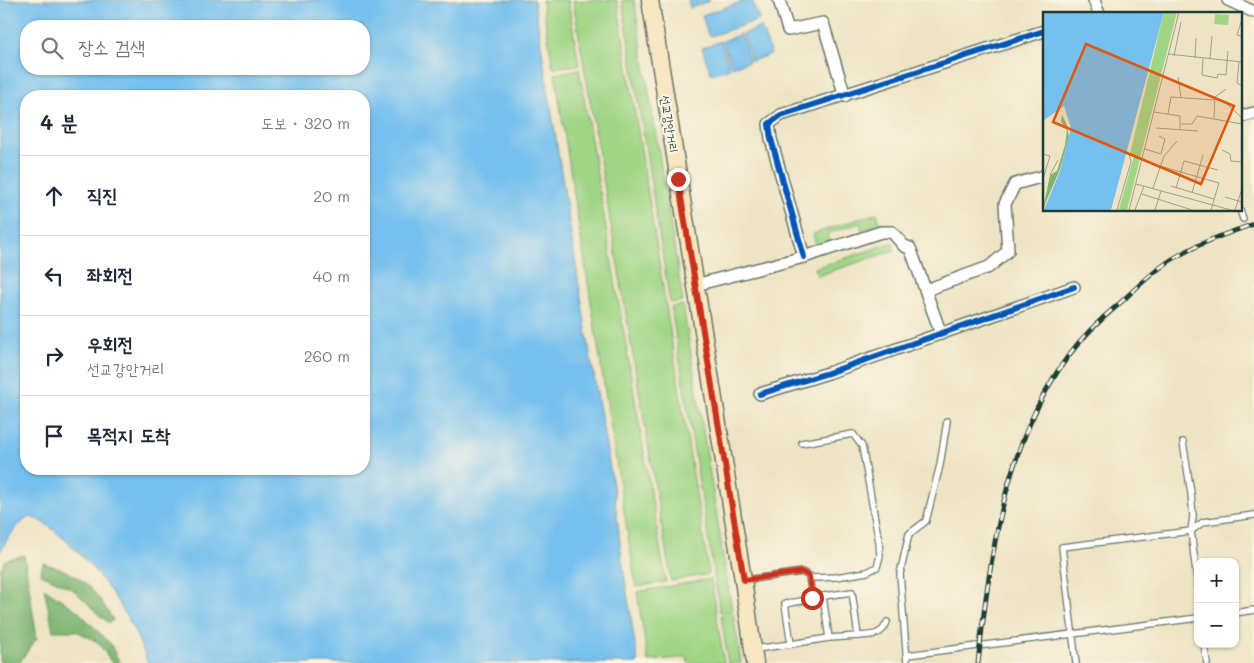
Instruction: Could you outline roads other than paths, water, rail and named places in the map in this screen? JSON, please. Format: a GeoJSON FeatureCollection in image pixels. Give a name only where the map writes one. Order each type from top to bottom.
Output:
{"type":"FeatureCollection","features":[{"type":"Feature","properties":{"kind":"main road","name":"선교강안거리"},"geometry":{"type":"LineString","coordinates":[[650,0],[744,580],[754,656]]}},
{"type":"Feature","properties":{"kind":"street"},"geometry":{"type":"LineString","coordinates":[[779,0],[788,30],[823,23],[845,96]]}},
{"type":"Feature","properties":{"kind":"street"},"geometry":{"type":"LineString","coordinates":[[1228,0],[1254,12]]}},
{"type":"Feature","properties":{"kind":"street"},"geometry":{"type":"LineString","coordinates":[[804,257],[771,139],[769,124],[781,115],[1043,31]]}},
{"type":"Feature","properties":{"kind":"street"},"geometry":{"type":"LineString","coordinates":[[926,290],[990,267],[1008,251],[1005,204],[1015,184],[1043,176]]}},
{"type":"Feature","properties":{"kind":"street"},"geometry":{"type":"LineString","coordinates":[[695,285],[804,257],[881,232],[892,232],[904,246],[910,248],[941,334]]}},
{"type":"Feature","properties":{"kind":"street"},"geometry":{"type":"LineString","coordinates":[[760,394],[828,373],[1074,287]]}},
{"type":"Feature","properties":{"kind":"lane"},"geometry":{"type":"LineString","coordinates":[[1240,211],[1243,219]]}},
{"type":"Feature","properties":{"kind":"lane"},"geometry":{"type":"LineString","coordinates":[[908,663],[900,574],[909,534],[926,521],[940,465],[947,421]]}},
{"type":"Feature","properties":{"kind":"lane"},"geometry":{"type":"LineString","coordinates":[[744,580],[802,572],[814,578],[836,577],[867,572],[877,567],[880,556],[879,542],[862,446],[853,434],[802,442]]}},
{"type":"Feature","properties":{"kind":"lane"},"geometry":{"type":"LineString","coordinates":[[1183,442],[1191,493],[1193,516],[1191,531],[1194,558]]}},
{"type":"Feature","properties":{"kind":"lane"},"geometry":{"type":"LineString","coordinates":[[1076,663],[1062,547],[1191,531],[1202,522],[1254,515]]}},
{"type":"Feature","properties":{"kind":"lane"},"geometry":{"type":"LineString","coordinates":[[809,576],[812,598]]}},
{"type":"Feature","properties":{"kind":"lane"},"geometry":{"type":"LineString","coordinates":[[791,644],[785,604],[852,592],[858,636]]}},
{"type":"Feature","properties":{"kind":"lane"},"geometry":{"type":"LineString","coordinates":[[823,596],[829,638]]}},
{"type":"Feature","properties":{"kind":"lane"},"geometry":{"type":"LineString","coordinates":[[1239,612],[1254,610]]}},
{"type":"Feature","properties":{"kind":"lane"},"geometry":{"type":"LineString","coordinates":[[907,656],[1194,619]]}},
{"type":"Feature","properties":{"kind":"lane"},"geometry":{"type":"LineString","coordinates":[[754,656],[791,644],[829,638],[874,635],[883,631],[887,622]]}},
{"type":"Feature","properties":{"kind":"lane"},"geometry":{"type":"LineString","coordinates":[[1205,648],[1207,663]]}},
{"type":"Feature","properties":{"kind":"water"},"geometry":{"type":"Polygon","coordinates":[[[0,0],[534,0],[588,342],[614,491],[622,560],[638,663],[148,663],[133,629],[114,596],[91,567],[61,536],[49,526],[30,517],[16,527],[0,552],[0,0]]]}},
{"type":"Feature","properties":{"kind":"water"},"geometry":{"type":"Polygon","coordinates":[[[688,0],[708,0],[709,1],[690,8],[688,0]]]}},
{"type":"Feature","properties":{"kind":"water"},"geometry":{"type":"Polygon","coordinates":[[[752,0],[759,20],[711,36],[708,35],[702,15],[752,0]]]}},
{"type":"Feature","properties":{"kind":"water"},"geometry":{"type":"Polygon","coordinates":[[[761,27],[771,54],[752,61],[743,34],[761,27]]]}},
{"type":"Feature","properties":{"kind":"water"},"geometry":{"type":"Polygon","coordinates":[[[741,34],[750,61],[732,67],[723,41],[741,34]]]}},
{"type":"Feature","properties":{"kind":"water"},"geometry":{"type":"Polygon","coordinates":[[[721,41],[730,68],[711,74],[702,48],[721,41]]]}},
{"type":"Feature","properties":{"kind":"railway"},"geometry":{"type":"LineString","coordinates":[[978,663],[988,583],[1004,502],[1015,463],[1029,425],[1047,389],[1069,355],[1086,334],[1157,270],[1181,254],[1201,244],[1254,224]]}}]}
